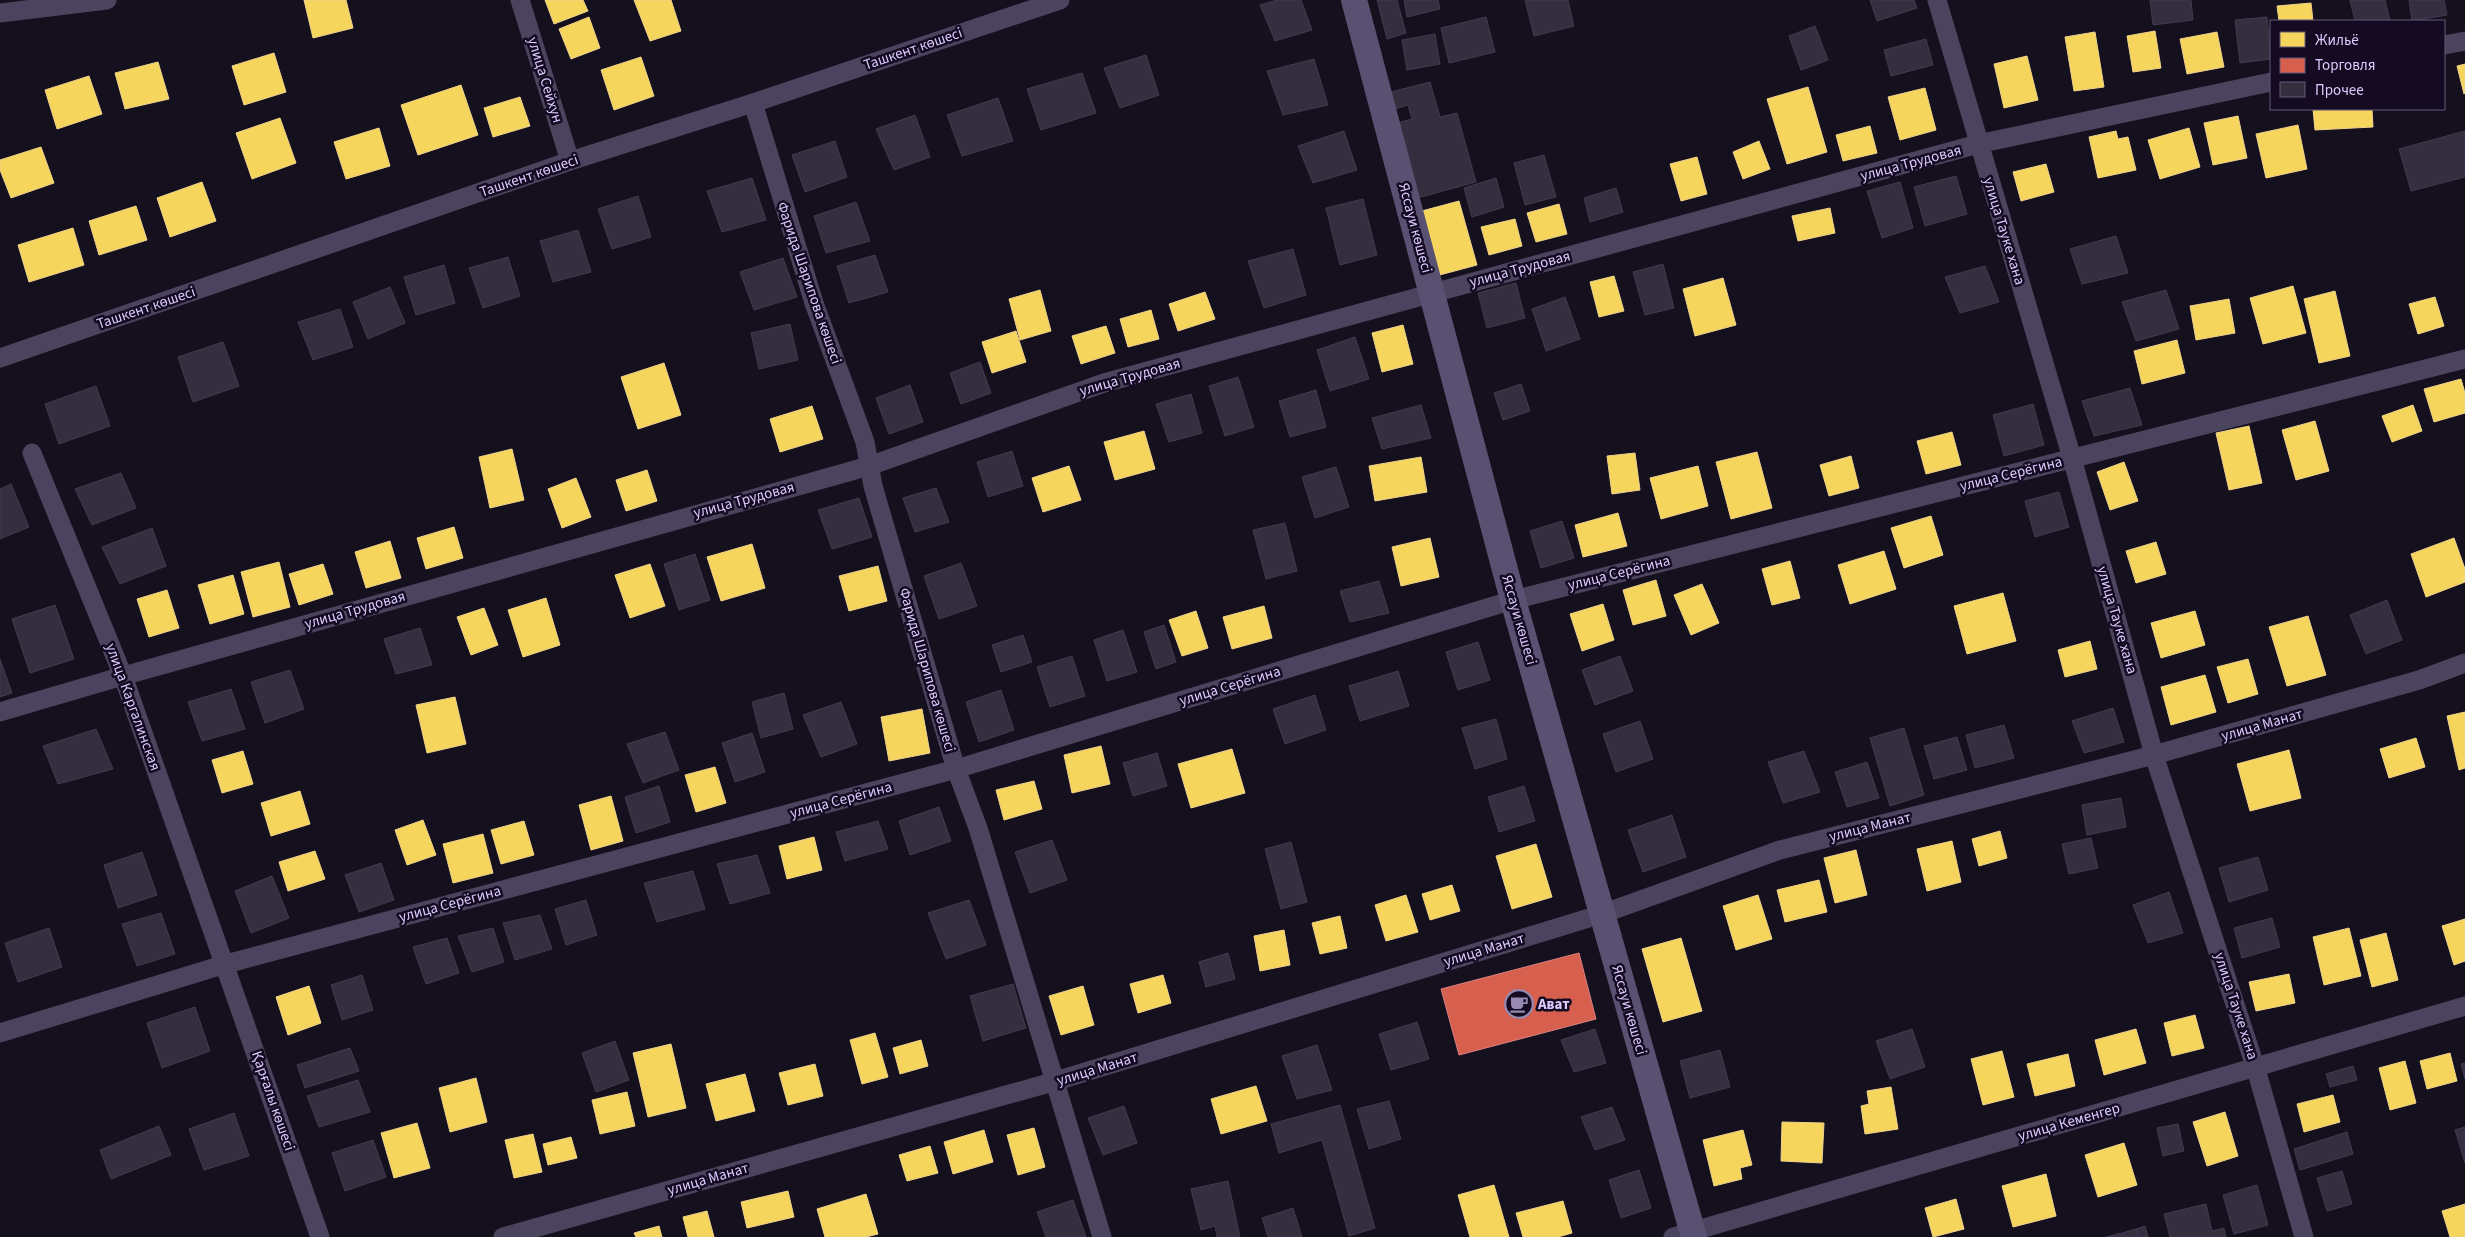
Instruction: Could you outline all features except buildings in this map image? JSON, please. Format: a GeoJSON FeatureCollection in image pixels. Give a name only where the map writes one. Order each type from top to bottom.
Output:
{"type":"FeatureCollection","features":[{"type":"Feature","properties":{"kind":"main road","name":"Яссауи көшесі"},"geometry":{"type":"LineString","coordinates":[[1354,0],[1513,600],[1602,914],[1686,1235]]}},
{"type":"Feature","properties":{"kind":"street"},"geometry":{"type":"LineString","coordinates":[[0,13],[106,0]]}},
{"type":"Feature","properties":{"kind":"street","name":"улица Сейхун"},"geometry":{"type":"LineString","coordinates":[[520,0],[570,161]]}},
{"type":"Feature","properties":{"kind":"street","name":"Ташкент көшесі"},"geometry":{"type":"LineString","coordinates":[[0,358],[570,161],[753,103],[1060,0]]}},
{"type":"Feature","properties":{"kind":"street","name":"улица Тауке хана"},"geometry":{"type":"LineString","coordinates":[[1937,0],[2072,458],[2154,755],[2256,1068],[2304,1237]]}},
{"type":"Feature","properties":{"kind":"street"},"geometry":{"type":"LineString","coordinates":[[2445,45],[2465,40]]}},
{"type":"Feature","properties":{"kind":"street","name":"улица Трудовая"},"geometry":{"type":"LineString","coordinates":[[0,712],[869,466],[1104,383],[1978,144],[2270,82]]}},
{"type":"Feature","properties":{"kind":"street","name":"Фарида Шарипова көшесі"},"geometry":{"type":"LineString","coordinates":[[753,103],[814,303],[865,442],[869,466],[956,769],[978,828],[1102,1237]]}},
{"type":"Feature","properties":{"kind":"street","name":"улица Серёгина"},"geometry":{"type":"LineString","coordinates":[[0,1033],[226,964],[956,769],[1513,600],[2465,359]]}},
{"type":"Feature","properties":{"kind":"street","name":"улица Каргалинская"},"geometry":{"type":"LineString","coordinates":[[32,453],[123,676],[226,964]]}},
{"type":"Feature","properties":{"kind":"street","name":"улица Манат"},"geometry":{"type":"LineString","coordinates":[[503,1237],[1056,1081],[1602,914],[1780,850],[2154,755],[2419,680],[2465,663]]}},
{"type":"Feature","properties":{"kind":"street","name":"Қарғалы көшесі"},"geometry":{"type":"LineString","coordinates":[[226,964],[320,1237]]}},
{"type":"Feature","properties":{"kind":"street","name":"улица Кеменгер"},"geometry":{"type":"LineString","coordinates":[[1686,1235],[2465,1006]]}},
{"type":"Feature","properties":{"kind":"place","name":"Ават"},"geometry":{"type":"Point","coordinates":[1519,1004]}}]}
